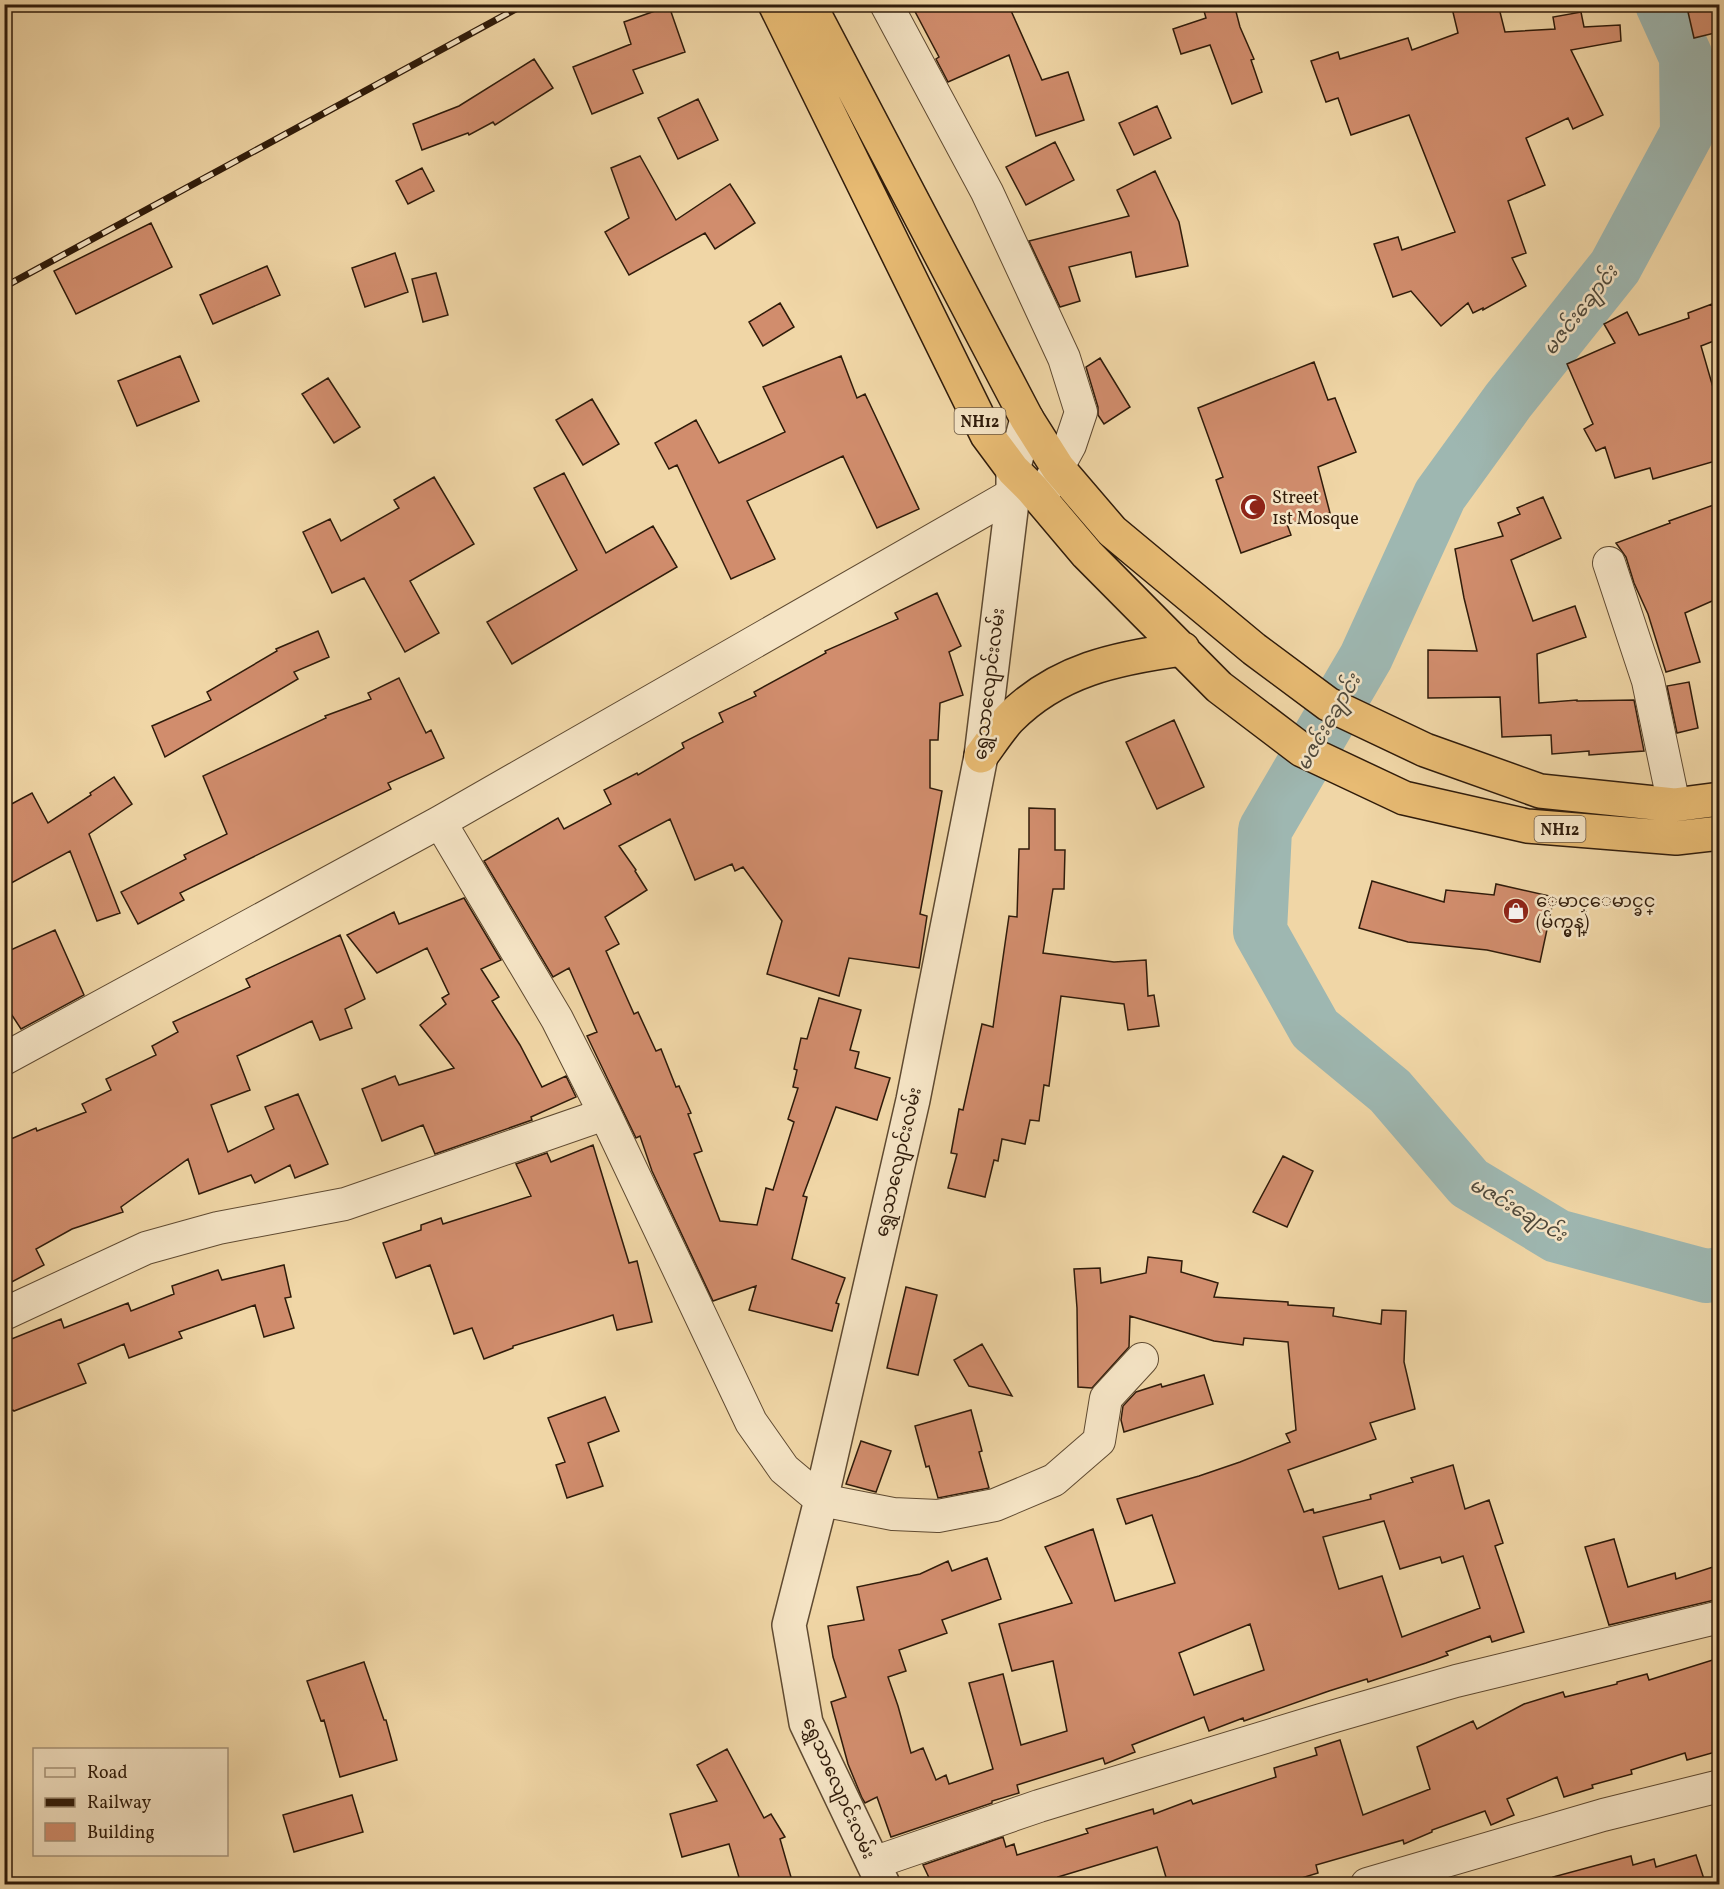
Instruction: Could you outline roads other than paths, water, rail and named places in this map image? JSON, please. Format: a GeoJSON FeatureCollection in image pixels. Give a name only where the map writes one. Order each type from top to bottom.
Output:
{"type":"FeatureCollection","features":[{"type":"Feature","properties":{"kind":"highway","name":"NH12"},"geometry":{"type":"LineString","coordinates":[[775,4],[987,435],[1022,488],[1220,687],[1302,750],[1404,798],[1527,826],[1676,838],[1719,833]]}},
{"type":"Feature","properties":{"kind":"highway","name":"NH12"},"geometry":{"type":"LineString","coordinates":[[809,4],[1027,419],[1058,468],[1112,531],[1254,649],[1328,704],[1425,750],[1540,791],[1674,805],[1719,799]]}},
{"type":"Feature","properties":{"kind":"highway"},"geometry":{"type":"LineString","coordinates":[[981,756],[1008,720],[1039,693],[1083,670],[1135,656],[1183,649]]}},
{"type":"Feature","properties":{"kind":"street"},"geometry":{"type":"LineString","coordinates":[[4,1059],[440,822],[1058,468],[1070,445],[1081,412],[1064,358],[987,192],[886,4]]}},
{"type":"Feature","properties":{"kind":"street","name":"ရွှေသာလျောင်းလမ်း"},"geometry":{"type":"LineString","coordinates":[[878,1874],[806,1723],[789,1625],[821,1500],[913,1100],[981,756],[1022,488],[1027,419]]}},
{"type":"Feature","properties":{"kind":"street"},"geometry":{"type":"LineString","coordinates":[[1609,563],[1648,681],[1674,805]]}},
{"type":"Feature","properties":{"kind":"street"},"geometry":{"type":"LineString","coordinates":[[440,822],[556,1019],[606,1114],[751,1422],[784,1469],[821,1500],[893,1514],[938,1516],[995,1504],[1054,1480],[1099,1441],[1106,1398],[1142,1359]]}},
{"type":"Feature","properties":{"kind":"street"},"geometry":{"type":"LineString","coordinates":[[4,1314],[147,1248],[218,1228],[345,1204],[606,1114]]}},
{"type":"Feature","properties":{"kind":"street"},"geometry":{"type":"LineString","coordinates":[[878,1874],[1039,1806],[1456,1681],[1719,1617]]}},
{"type":"Feature","properties":{"kind":"street"},"geometry":{"type":"LineString","coordinates":[[1367,1884],[1603,1815],[1719,1786]]}},
{"type":"Feature","properties":{"kind":"waterway","name":"မဇင်းချောင်း"},"geometry":{"type":"LineString","coordinates":[[1662,4],[1686,57],[1687,133],[1615,267],[1508,401],[1440,495],[1366,657],[1265,830],[1260,931],[1315,1029],[1390,1091],[1469,1183],[1557,1236],[1706,1276],[1720,1274]]}},
{"type":"Feature","properties":{"kind":"railway"},"geometry":{"type":"LineString","coordinates":[[4,287],[525,4]]}},
{"type":"Feature","properties":{"kind":"place","name":"Street 1st Mosque"},"geometry":{"type":"Point","coordinates":[1253,507]}},
{"type":"Feature","properties":{"kind":"place","name":"ေမာင္ေမာင္ခင္ (မ်က္မွန္)"},"geometry":{"type":"Point","coordinates":[1516,911]}}]}
